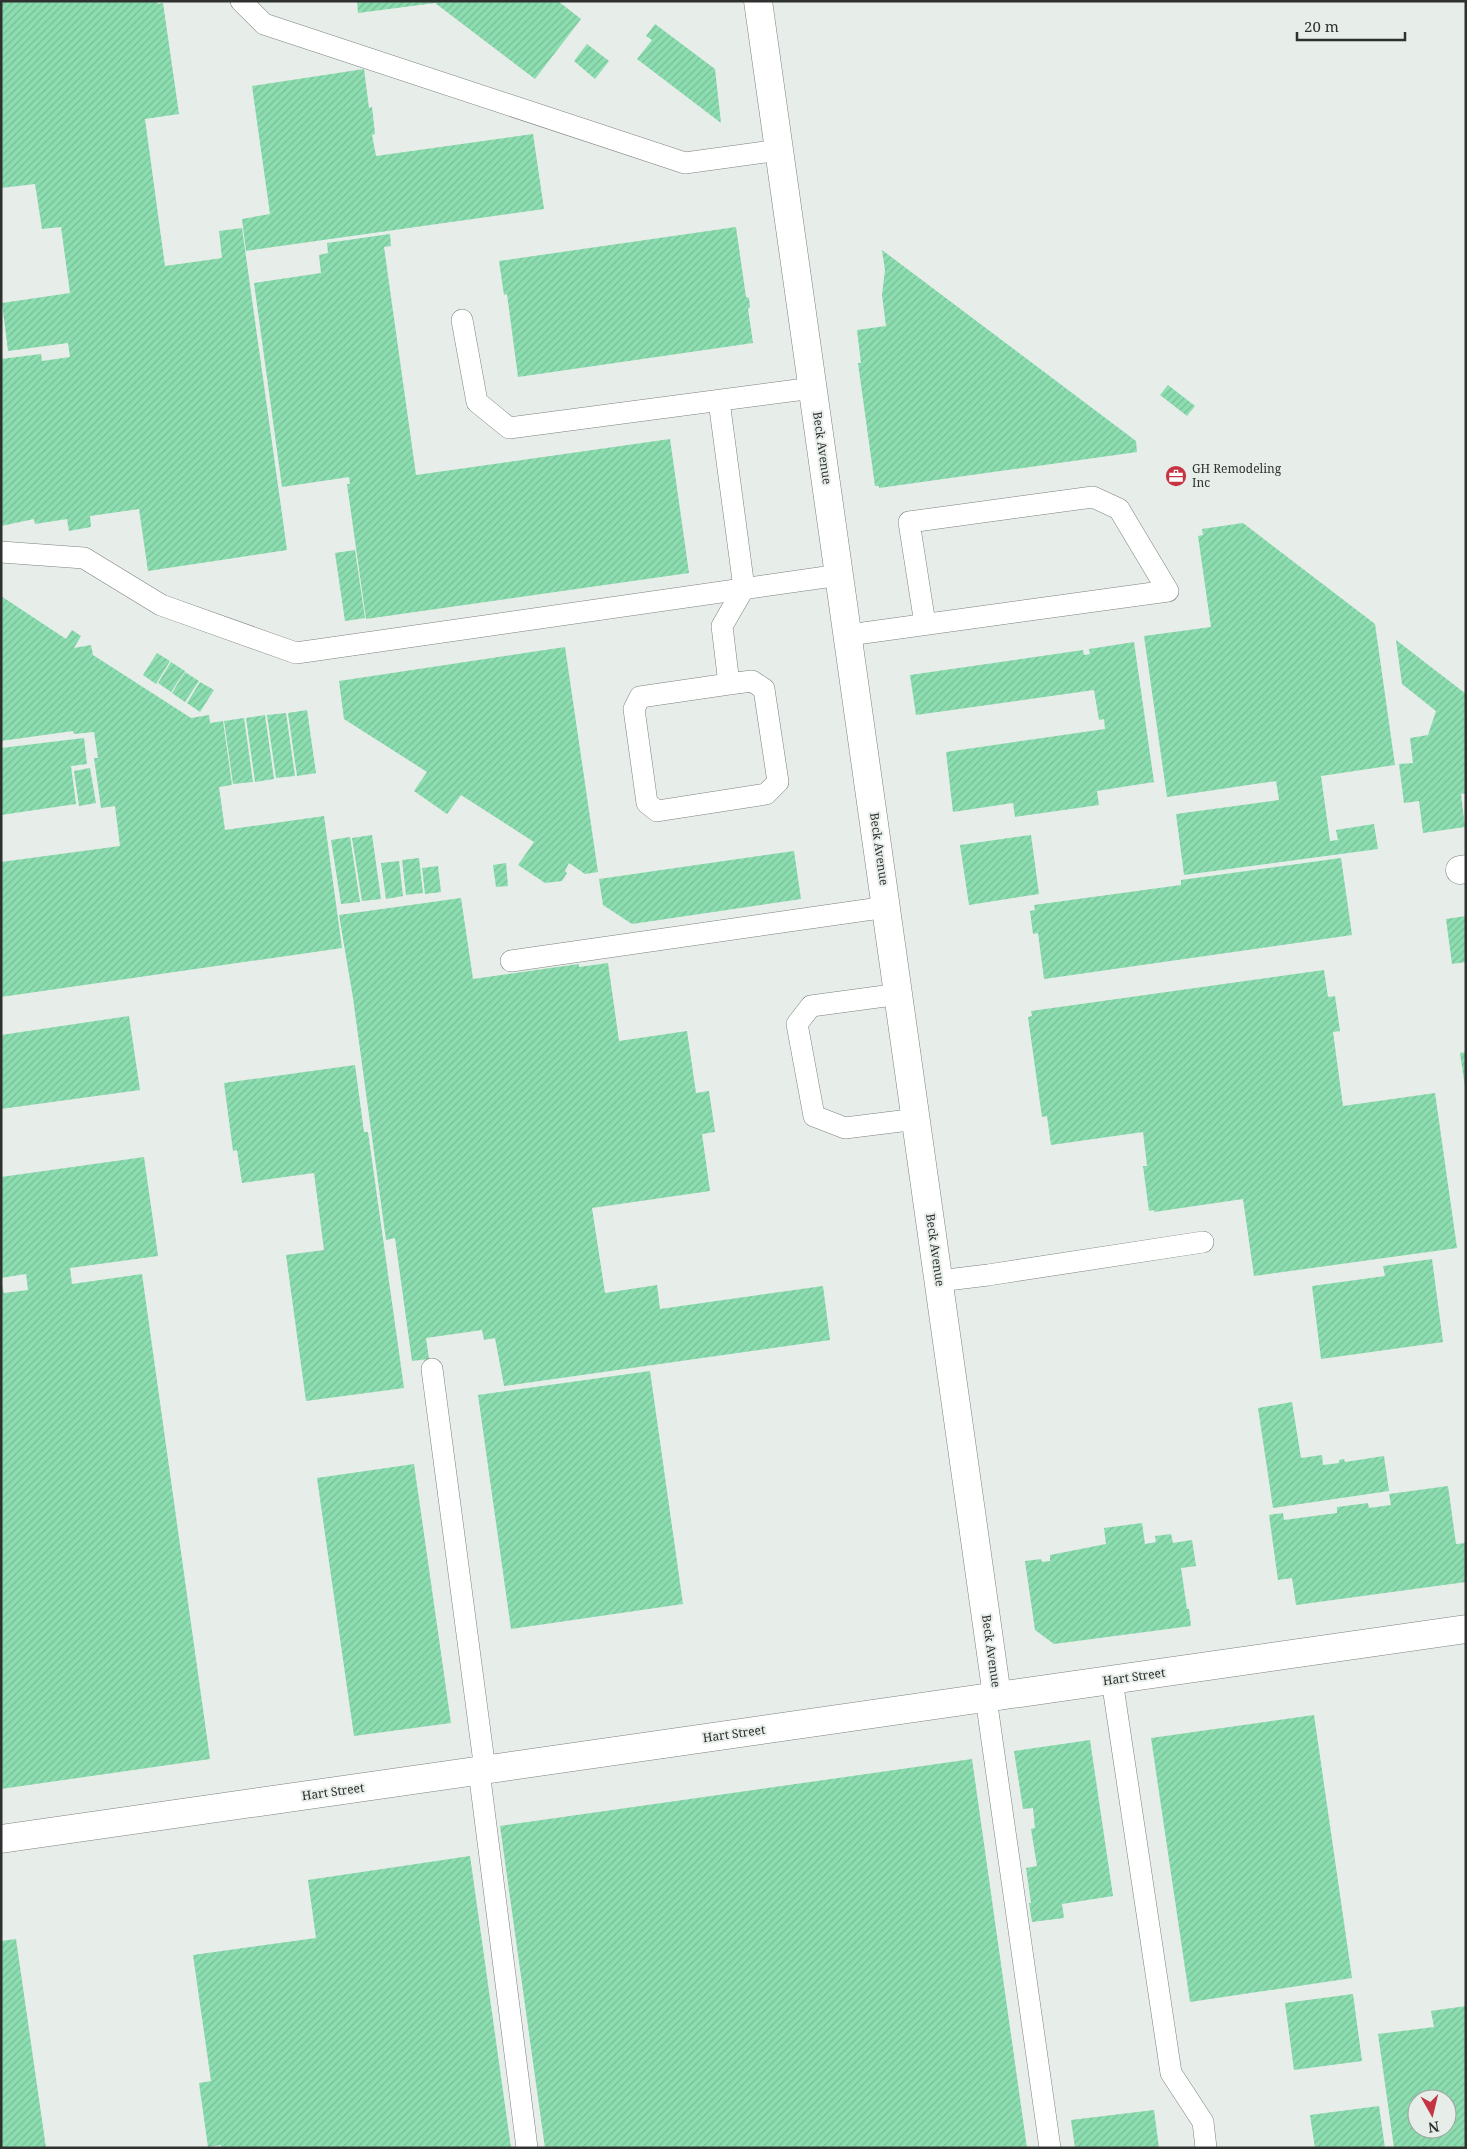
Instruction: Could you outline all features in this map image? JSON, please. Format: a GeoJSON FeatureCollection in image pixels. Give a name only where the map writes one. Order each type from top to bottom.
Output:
{"type":"FeatureCollection","features":[{"type":"Feature","properties":{"kind":"street","name":"Beck Avenue"},"geometry":{"type":"LineString","coordinates":[[758,1],[900,994],[939,1280],[991,1697]]}},
{"type":"Feature","properties":{"kind":"street","name":"Hart Street"},"geometry":{"type":"LineString","coordinates":[[1,1839],[1466,1629]]}},
{"type":"Feature","properties":{"kind":"lane"},"geometry":{"type":"LineString","coordinates":[[241,1],[264,24],[685,163],[780,150]]}},
{"type":"Feature","properties":{"kind":"lane"},"geometry":{"type":"LineString","coordinates":[[462,320],[477,402],[509,428],[813,388]]}},
{"type":"Feature","properties":{"kind":"lane"},"geometry":{"type":"LineString","coordinates":[[720,401],[744,588],[722,626],[729,684]]}},
{"type":"Feature","properties":{"kind":"lane"},"geometry":{"type":"LineString","coordinates":[[849,635],[1168,591],[1119,509],[1093,496],[909,522],[925,624]]}},
{"type":"Feature","properties":{"kind":"lane"},"geometry":{"type":"LineString","coordinates":[[1,552],[84,558],[161,604],[296,653],[840,575]]}},
{"type":"Feature","properties":{"kind":"lane"},"geometry":{"type":"LineString","coordinates":[[752,681],[764,689],[778,782],[766,794],[657,811],[647,803],[634,710],[640,697],[729,684],[752,681]]}},
{"type":"Feature","properties":{"kind":"lane"},"geometry":{"type":"LineString","coordinates":[[511,961],[887,907]]}},
{"type":"Feature","properties":{"kind":"lane"},"geometry":{"type":"LineString","coordinates":[[900,994],[811,1006],[797,1024],[814,1116],[845,1128],[917,1119]]}},
{"type":"Feature","properties":{"kind":"lane"},"geometry":{"type":"LineString","coordinates":[[939,1280],[988,1275],[1203,1242]]}},
{"type":"Feature","properties":{"kind":"lane"},"geometry":{"type":"LineString","coordinates":[[432,1369],[527,2148]]}},
{"type":"Feature","properties":{"kind":"lane"},"geometry":{"type":"LineString","coordinates":[[1112,1680],[1171,2073],[1203,2122],[1206,2148]]}},
{"type":"Feature","properties":{"kind":"lane"},"geometry":{"type":"LineString","coordinates":[[991,1697],[1050,2148]]}},
{"type":"Feature","properties":{"kind":"building"},"geometry":{"type":"Polygon","coordinates":[[[1,1],[157,1],[158,4],[163,3],[179,114],[145,119],[165,266],[222,258],[219,231],[242,228],[287,550],[148,571],[139,509],[90,516],[91,527],[69,531],[67,519],[35,524],[34,519],[1,526],[1,359],[41,354],[42,361],[70,357],[68,343],[8,351],[2,303],[70,293],[61,227],[42,229],[35,184],[1,188],[1,1]]]}},
{"type":"Feature","properties":{"kind":"building"},"geometry":{"type":"Polygon","coordinates":[[[357,1],[558,1],[581,19],[535,79],[435,3],[358,13],[357,1]]]}},
{"type":"Feature","properties":{"kind":"building"},"geometry":{"type":"Polygon","coordinates":[[[655,24],[715,69],[721,123],[637,59],[652,40],[646,36],[655,24]]]}},
{"type":"Feature","properties":{"kind":"building"},"geometry":{"type":"Polygon","coordinates":[[[587,44],[609,61],[595,79],[574,61],[587,44]]]}},
{"type":"Feature","properties":{"kind":"building"},"geometry":{"type":"Polygon","coordinates":[[[364,69],[369,108],[372,107],[375,134],[372,135],[376,156],[533,134],[544,209],[246,251],[242,219],[270,214],[252,86],[364,69]]]}},
{"type":"Feature","properties":{"kind":"building"},"geometry":{"type":"Polygon","coordinates":[[[736,227],[746,297],[749,298],[750,307],[748,309],[753,343],[518,377],[507,294],[504,295],[499,261],[736,227]]]}},
{"type":"Feature","properties":{"kind":"building"},"geometry":{"type":"Polygon","coordinates":[[[390,234],[391,246],[384,247],[416,475],[670,439],[689,573],[366,619],[347,484],[350,484],[349,477],[282,487],[254,283],[321,273],[319,255],[328,253],[327,243],[390,234]]]}},
{"type":"Feature","properties":{"kind":"building"},"geometry":{"type":"Polygon","coordinates":[[[882,250],[1136,441],[1137,452],[879,488],[879,486],[875,486],[858,363],[861,363],[857,330],[886,326],[882,295],[885,270],[882,250]]]}},
{"type":"Feature","properties":{"kind":"building"},"geometry":{"type":"Polygon","coordinates":[[[1168,385],[1195,406],[1187,416],[1160,395],[1168,385]]]}},
{"type":"Feature","properties":{"kind":"building"},"geometry":{"type":"Polygon","coordinates":[[[1243,523],[1375,624],[1395,765],[1321,776],[1330,841],[1338,840],[1336,830],[1374,824],[1378,849],[1184,875],[1176,814],[1279,800],[1276,781],[1167,797],[1144,636],[1211,627],[1198,536],[1203,535],[1202,529],[1243,523]]]}},
{"type":"Feature","properties":{"kind":"building"},"geometry":{"type":"Polygon","coordinates":[[[355,550],[365,618],[345,621],[335,553],[355,550]]]}},
{"type":"Feature","properties":{"kind":"building"},"geometry":{"type":"Polygon","coordinates":[[[1,596],[66,639],[72,630],[81,636],[74,648],[91,645],[93,655],[191,718],[209,715],[210,723],[223,721],[232,785],[219,787],[225,830],[324,816],[342,948],[1,997],[1,862],[120,846],[115,806],[101,808],[94,758],[98,758],[94,732],[74,734],[73,731],[1,741],[1,596]]]}},
{"type":"Feature","properties":{"kind":"building"},"geometry":{"type":"Polygon","coordinates":[[[1396,640],[1466,694],[1466,793],[1461,794],[1465,827],[1423,833],[1419,801],[1404,803],[1399,764],[1413,763],[1410,738],[1428,735],[1436,711],[1402,684],[1396,640]]]}},
{"type":"Feature","properties":{"kind":"building"},"geometry":{"type":"Polygon","coordinates":[[[1134,642],[1154,782],[1097,791],[1099,805],[1015,817],[1013,803],[953,812],[946,752],[1105,729],[1104,719],[1099,720],[1094,690],[916,715],[910,675],[1083,650],[1084,655],[1090,654],[1089,649],[1134,642]]]}},
{"type":"Feature","properties":{"kind":"building"},"geometry":{"type":"Polygon","coordinates":[[[565,647],[598,872],[585,874],[569,863],[565,871],[567,873],[562,881],[545,883],[518,865],[534,842],[461,795],[447,814],[414,791],[427,772],[344,719],[339,681],[565,647]]]}},
{"type":"Feature","properties":{"kind":"building"},"geometry":{"type":"Polygon","coordinates":[[[157,653],[170,661],[156,684],[143,675],[157,653]]]}},
{"type":"Feature","properties":{"kind":"building"},"geometry":{"type":"Polygon","coordinates":[[[171,662],[185,671],[171,692],[158,683],[171,662]]]}},
{"type":"Feature","properties":{"kind":"building"},"geometry":{"type":"Polygon","coordinates":[[[185,672],[199,681],[185,702],[172,693],[185,672]]]}},
{"type":"Feature","properties":{"kind":"building"},"geometry":{"type":"Polygon","coordinates":[[[200,682],[214,690],[200,712],[187,703],[200,682]]]}},
{"type":"Feature","properties":{"kind":"building"},"geometry":{"type":"Polygon","coordinates":[[[307,710],[316,773],[297,776],[288,713],[307,710]]]}},
{"type":"Feature","properties":{"kind":"building"},"geometry":{"type":"Polygon","coordinates":[[[286,713],[295,776],[276,778],[267,715],[286,713]]]}},
{"type":"Feature","properties":{"kind":"building"},"geometry":{"type":"Polygon","coordinates":[[[265,715],[274,779],[255,782],[246,718],[265,715]]]}},
{"type":"Feature","properties":{"kind":"building"},"geometry":{"type":"Polygon","coordinates":[[[244,718],[253,782],[233,784],[224,721],[244,718]]]}},
{"type":"Feature","properties":{"kind":"building"},"geometry":{"type":"Polygon","coordinates":[[[84,738],[87,764],[71,766],[76,804],[1,815],[1,748],[84,738]]]}},
{"type":"Feature","properties":{"kind":"building"},"geometry":{"type":"Polygon","coordinates":[[[90,768],[96,803],[79,806],[74,771],[90,768]]]}},
{"type":"Feature","properties":{"kind":"building"},"geometry":{"type":"Polygon","coordinates":[[[372,835],[381,899],[362,901],[352,838],[372,835]]]}},
{"type":"Feature","properties":{"kind":"building"},"geometry":{"type":"Polygon","coordinates":[[[1031,835],[1039,894],[969,905],[960,845],[1031,835]]]}},
{"type":"Feature","properties":{"kind":"building"},"geometry":{"type":"Polygon","coordinates":[[[350,837],[360,902],[341,904],[331,840],[350,837]]]}},
{"type":"Feature","properties":{"kind":"building"},"geometry":{"type":"Polygon","coordinates":[[[794,851],[801,899],[632,924],[603,905],[599,879],[794,851]]]}},
{"type":"Feature","properties":{"kind":"building"},"geometry":{"type":"Polygon","coordinates":[[[419,858],[423,893],[406,895],[402,860],[419,858]]]}},
{"type":"Feature","properties":{"kind":"building"},"geometry":{"type":"Polygon","coordinates":[[[1341,858],[1352,935],[1044,979],[1038,933],[1033,934],[1030,911],[1035,910],[1034,905],[1181,885],[1181,880],[1341,858]]]}},
{"type":"Feature","properties":{"kind":"building"},"geometry":{"type":"Polygon","coordinates":[[[399,861],[403,896],[386,899],[381,863],[399,861]]]}},
{"type":"Feature","properties":{"kind":"building"},"geometry":{"type":"Polygon","coordinates":[[[506,863],[508,886],[496,887],[493,865],[506,863]]]}},
{"type":"Feature","properties":{"kind":"building"},"geometry":{"type":"Polygon","coordinates":[[[438,866],[441,892],[425,894],[422,868],[438,866]]]}},
{"type":"Feature","properties":{"kind":"building"},"geometry":{"type":"Polygon","coordinates":[[[461,898],[473,979],[579,964],[579,967],[608,963],[619,1041],[687,1031],[696,1093],[709,1091],[715,1132],[702,1134],[710,1191],[592,1208],[605,1293],[657,1285],[660,1309],[823,1286],[830,1340],[504,1386],[495,1338],[484,1340],[482,1330],[426,1338],[429,1359],[412,1361],[395,1238],[386,1240],[353,998],[339,915],[461,898]]]}},
{"type":"Feature","properties":{"kind":"building"},"geometry":{"type":"Polygon","coordinates":[[[1466,916],[1466,962],[1452,964],[1446,919],[1466,916]]]}},
{"type":"Feature","properties":{"kind":"building"},"geometry":{"type":"Polygon","coordinates":[[[1324,970],[1328,997],[1335,996],[1340,1031],[1333,1032],[1343,1106],[1435,1093],[1457,1248],[1254,1276],[1243,1199],[1154,1212],[1154,1210],[1149,1211],[1143,1166],[1147,1166],[1143,1132],[1051,1145],[1047,1116],[1042,1117],[1028,1017],[1032,1016],[1031,1011],[1324,970]]]}},
{"type":"Feature","properties":{"kind":"building"},"geometry":{"type":"Polygon","coordinates":[[[129,1016],[140,1090],[1,1109],[1,1035],[129,1016]]]}},
{"type":"Feature","properties":{"kind":"building"},"geometry":{"type":"Polygon","coordinates":[[[1466,1052],[1466,1087],[1465,1087],[1460,1053],[1466,1052]]]}},
{"type":"Feature","properties":{"kind":"building"},"geometry":{"type":"Polygon","coordinates":[[[355,1065],[364,1132],[368,1132],[404,1388],[306,1401],[286,1255],[324,1250],[314,1173],[242,1183],[237,1150],[233,1151],[224,1083],[355,1065]]]}},
{"type":"Feature","properties":{"kind":"building"},"geometry":{"type":"Polygon","coordinates":[[[144,1157],[158,1256],[70,1268],[72,1284],[142,1274],[210,1759],[1,1789],[1,1281],[4,1293],[28,1290],[26,1274],[1,1278],[1,1177],[144,1157]]]}},
{"type":"Feature","properties":{"kind":"building"},"geometry":{"type":"Polygon","coordinates":[[[1432,1259],[1443,1342],[1321,1359],[1312,1286],[1385,1276],[1383,1266],[1432,1259]]]}},
{"type":"Feature","properties":{"kind":"building"},"geometry":{"type":"Polygon","coordinates":[[[650,1371],[683,1604],[511,1629],[478,1395],[650,1371]]]}},
{"type":"Feature","properties":{"kind":"building"},"geometry":{"type":"Polygon","coordinates":[[[1292,1402],[1301,1458],[1322,1455],[1323,1465],[1339,1463],[1339,1460],[1344,1459],[1345,1462],[1384,1456],[1389,1491],[1273,1508],[1258,1408],[1292,1402]]]}},
{"type":"Feature","properties":{"kind":"building"},"geometry":{"type":"Polygon","coordinates":[[[414,1464],[451,1723],[354,1736],[317,1478],[414,1464]]]}},
{"type":"Feature","properties":{"kind":"building"},"geometry":{"type":"Polygon","coordinates":[[[1448,1486],[1456,1544],[1466,1543],[1466,1582],[1296,1605],[1292,1578],[1278,1580],[1269,1515],[1283,1513],[1284,1520],[1337,1513],[1337,1507],[1368,1503],[1369,1508],[1391,1505],[1389,1494],[1448,1486]]]}},
{"type":"Feature","properties":{"kind":"building"},"geometry":{"type":"Polygon","coordinates":[[[1142,1523],[1145,1544],[1156,1542],[1155,1536],[1171,1534],[1173,1543],[1192,1540],[1196,1566],[1181,1568],[1191,1626],[1054,1644],[1035,1630],[1025,1561],[1041,1559],[1042,1562],[1050,1561],[1050,1555],[1106,1544],[1104,1528],[1142,1523]]]}},
{"type":"Feature","properties":{"kind":"building"},"geometry":{"type":"Polygon","coordinates":[[[1314,1715],[1352,1978],[1190,2002],[1151,1738],[1314,1715]]]}},
{"type":"Feature","properties":{"kind":"building"},"geometry":{"type":"Polygon","coordinates":[[[1090,1740],[1113,1896],[1062,1904],[1064,1918],[1032,1922],[1026,1868],[1037,1866],[1031,1829],[1035,1828],[1033,1808],[1023,1809],[1014,1751],[1090,1740]]]}},
{"type":"Feature","properties":{"kind":"building"},"geometry":{"type":"Polygon","coordinates":[[[972,1759],[1027,2148],[545,2148],[500,1826],[972,1759]]]}},
{"type":"Feature","properties":{"kind":"building"},"geometry":{"type":"Polygon","coordinates":[[[470,1856],[511,2148],[221,2148],[221,2145],[208,2147],[199,2083],[211,2081],[193,1955],[316,1938],[308,1880],[470,1856]]]}},
{"type":"Feature","properties":{"kind":"building"},"geometry":{"type":"Polygon","coordinates":[[[16,1939],[46,2148],[1,2148],[1,1941],[16,1939]]]}},
{"type":"Feature","properties":{"kind":"building"},"geometry":{"type":"Polygon","coordinates":[[[1353,1994],[1362,2061],[1294,2070],[1285,2003],[1353,1994]]]}},
{"type":"Feature","properties":{"kind":"building"},"geometry":{"type":"Polygon","coordinates":[[[1466,2006],[1466,2148],[1394,2148],[1378,2034],[1434,2027],[1431,2011],[1466,2006]]]}},
{"type":"Feature","properties":{"kind":"building"},"geometry":{"type":"Polygon","coordinates":[[[1379,2106],[1385,2148],[1315,2148],[1310,2115],[1379,2106]]]}},
{"type":"Feature","properties":{"kind":"building"},"geometry":{"type":"Polygon","coordinates":[[[1154,2110],[1159,2148],[1075,2148],[1071,2120],[1154,2110]]]}},
{"type":"Feature","properties":{"kind":"place","name":"GH Remodeling Inc"},"geometry":{"type":"Point","coordinates":[1176,476]}}]}
